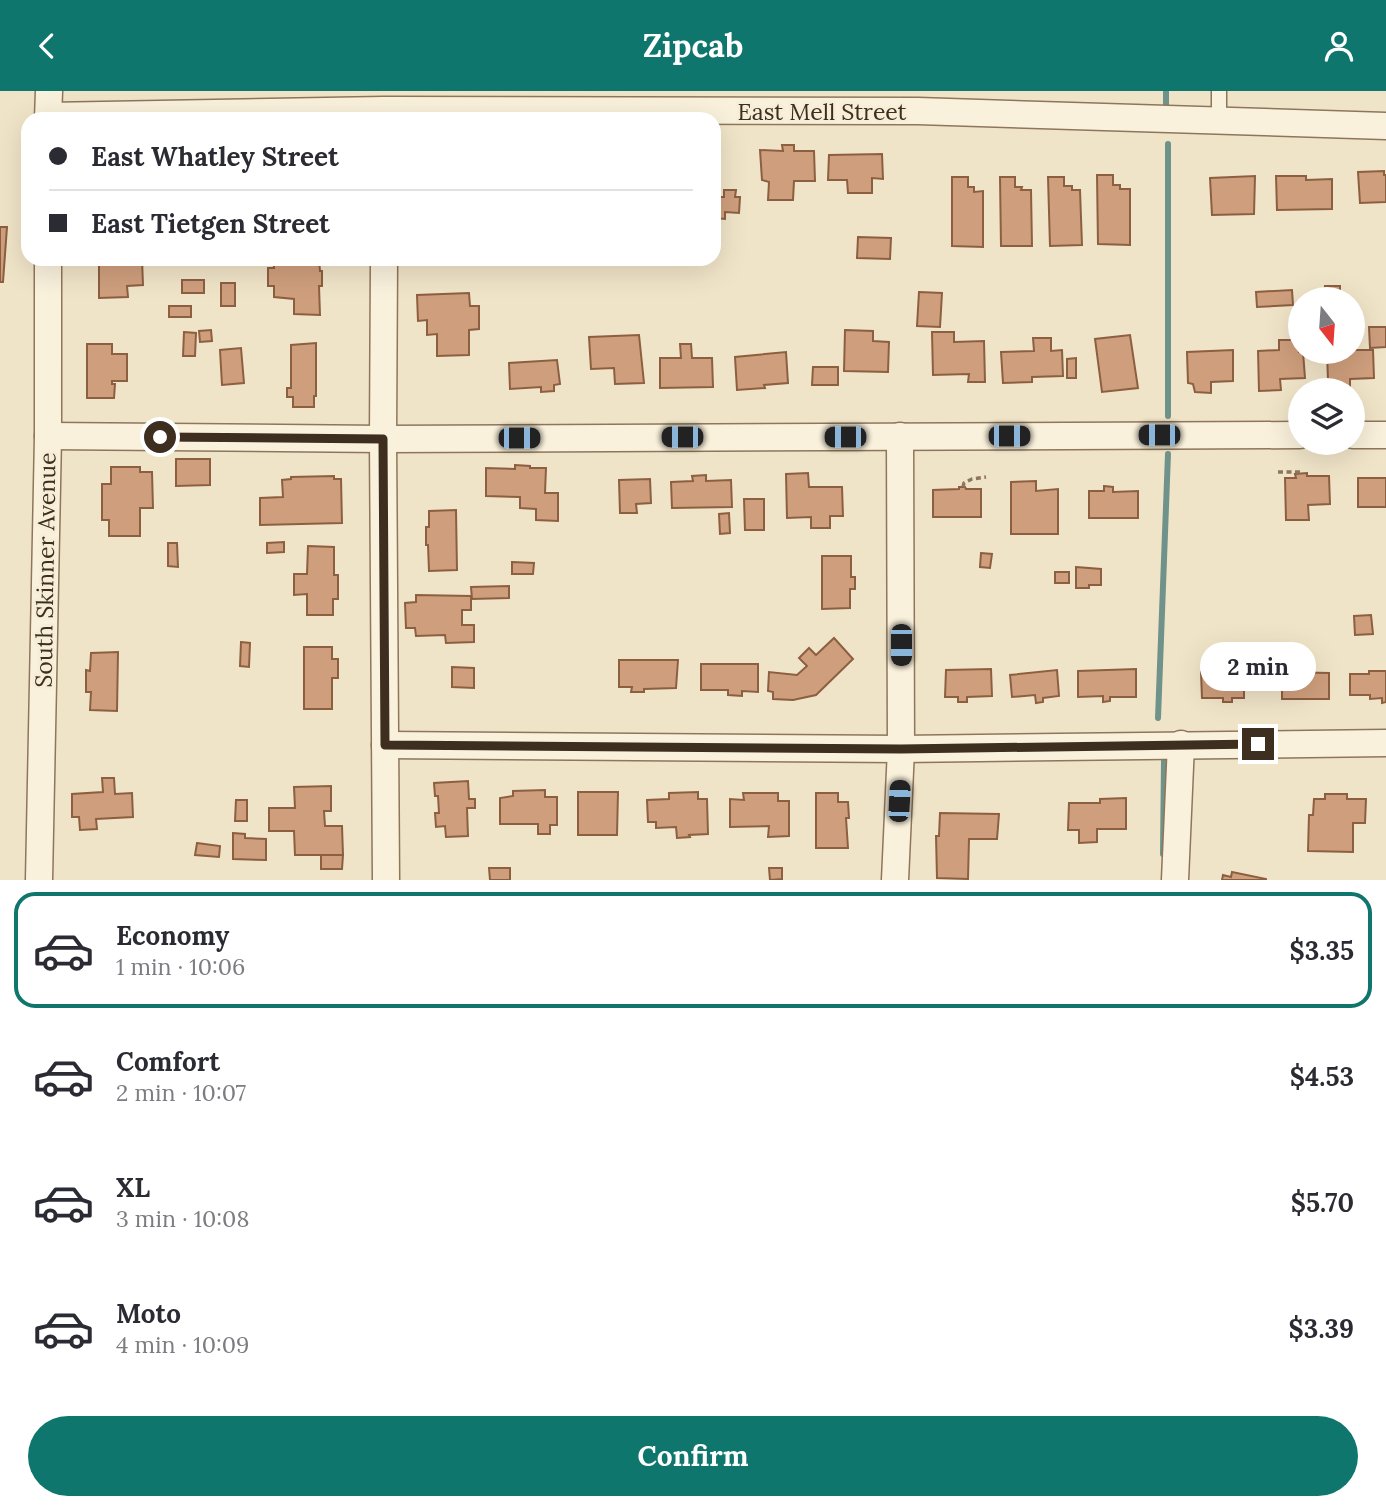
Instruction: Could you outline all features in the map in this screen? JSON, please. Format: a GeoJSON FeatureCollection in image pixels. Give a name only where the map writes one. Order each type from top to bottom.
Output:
{"type":"FeatureCollection","features":[{"type":"Feature","properties":{"kind":"street","name":"East Mell Street"},"geometry":{"type":"LineString","coordinates":[[48,109],[385,107],[918,111],[1386,126]]}},
{"type":"Feature","properties":{"kind":"street","name":"South Skinner Avenue"},"geometry":{"type":"LineString","coordinates":[[39,880],[48,436],[48,266]]}},
{"type":"Feature","properties":{"kind":"street"},"geometry":{"type":"LineString","coordinates":[[384,266],[386,880]]}},
{"type":"Feature","properties":{"kind":"street"},"geometry":{"type":"LineString","coordinates":[[48,436],[383,439],[1288,435]]}},
{"type":"Feature","properties":{"kind":"street"},"geometry":{"type":"LineString","coordinates":[[1365,435],[1386,435]]}},
{"type":"Feature","properties":{"kind":"street"},"geometry":{"type":"LineString","coordinates":[[895,880],[901,749],[900,436]]}},
{"type":"Feature","properties":{"kind":"street"},"geometry":{"type":"LineString","coordinates":[[385,745],[901,749],[1386,743]]}},
{"type":"Feature","properties":{"kind":"street"},"geometry":{"type":"LineString","coordinates":[[1175,880],[1181,744]]}},
{"type":"Feature","properties":{"kind":"lane"},"geometry":{"type":"LineString","coordinates":[[1219,91],[1219,121]]}},
{"type":"Feature","properties":{"kind":"path"},"geometry":{"type":"LineString","coordinates":[[1278,472],[1302,473]]}},
{"type":"Feature","properties":{"kind":"path"},"geometry":{"type":"LineString","coordinates":[[963,487],[964,483],[972,479],[986,477]]}},
{"type":"Feature","properties":{"kind":"building"},"geometry":{"type":"Polygon","coordinates":[[[782,145],[794,145],[794,151],[814,151],[815,181],[794,181],[793,200],[768,200],[769,182],[762,180],[760,150],[783,151],[782,145]]]}},
{"type":"Feature","properties":{"kind":"building"},"geometry":{"type":"Polygon","coordinates":[[[882,154],[883,179],[872,178],[872,193],[848,193],[847,180],[828,180],[829,155],[882,154]]]}},
{"type":"Feature","properties":{"kind":"building"},"geometry":{"type":"Polygon","coordinates":[[[1384,171],[1386,202],[1360,203],[1358,172],[1384,171]]]}},
{"type":"Feature","properties":{"kind":"building"},"geometry":{"type":"Polygon","coordinates":[[[1097,175],[1113,175],[1113,185],[1120,185],[1120,189],[1130,189],[1130,245],[1098,244],[1097,175]]]}},
{"type":"Feature","properties":{"kind":"building"},"geometry":{"type":"Polygon","coordinates":[[[1255,176],[1254,214],[1212,215],[1210,178],[1255,176]]]}},
{"type":"Feature","properties":{"kind":"building"},"geometry":{"type":"Polygon","coordinates":[[[1276,176],[1306,176],[1306,180],[1332,179],[1332,209],[1277,210],[1276,176]]]}},
{"type":"Feature","properties":{"kind":"building"},"geometry":{"type":"Polygon","coordinates":[[[952,177],[968,177],[968,187],[974,187],[974,192],[983,191],[983,247],[952,246],[952,177]]]}},
{"type":"Feature","properties":{"kind":"building"},"geometry":{"type":"Polygon","coordinates":[[[1000,177],[1015,177],[1015,187],[1031,190],[1032,246],[1001,246],[1000,177]]]}},
{"type":"Feature","properties":{"kind":"building"},"geometry":{"type":"Polygon","coordinates":[[[1048,177],[1064,177],[1064,186],[1080,190],[1082,245],[1050,246],[1048,177]]]}},
{"type":"Feature","properties":{"kind":"building"},"geometry":{"type":"Polygon","coordinates":[[[724,190],[736,190],[735,197],[740,197],[739,213],[725,212],[725,219],[721,219],[721,197],[724,197],[724,190]]]}},
{"type":"Feature","properties":{"kind":"building"},"geometry":{"type":"Polygon","coordinates":[[[0,227],[7,227],[3,282],[0,282],[0,227]]]}},
{"type":"Feature","properties":{"kind":"building"},"geometry":{"type":"Polygon","coordinates":[[[858,237],[891,238],[890,259],[857,258],[858,237]]]}},
{"type":"Feature","properties":{"kind":"building"},"geometry":{"type":"Polygon","coordinates":[[[99,266],[142,266],[143,285],[127,286],[128,297],[99,298],[99,266]]]}},
{"type":"Feature","properties":{"kind":"building"},"geometry":{"type":"Polygon","coordinates":[[[320,266],[322,271],[322,286],[319,286],[320,315],[294,314],[294,299],[274,297],[274,286],[268,286],[268,268],[320,266]]]}},
{"type":"Feature","properties":{"kind":"building"},"geometry":{"type":"Polygon","coordinates":[[[182,280],[204,280],[204,293],[182,293],[182,280]]]}},
{"type":"Feature","properties":{"kind":"building"},"geometry":{"type":"Polygon","coordinates":[[[221,283],[235,283],[235,306],[221,306],[221,283]]]}},
{"type":"Feature","properties":{"kind":"building"},"geometry":{"type":"Polygon","coordinates":[[[1288,290],[1288,305],[1257,307],[1256,292],[1288,290]]]}},
{"type":"Feature","properties":{"kind":"building"},"geometry":{"type":"Polygon","coordinates":[[[919,292],[942,293],[940,327],[917,326],[919,292]]]}},
{"type":"Feature","properties":{"kind":"building"},"geometry":{"type":"Polygon","coordinates":[[[469,293],[470,306],[479,306],[479,329],[469,330],[469,355],[437,356],[437,334],[427,335],[427,320],[418,321],[417,295],[469,293]]]}},
{"type":"Feature","properties":{"kind":"building"},"geometry":{"type":"Polygon","coordinates":[[[169,306],[191,306],[191,317],[169,317],[169,306]]]}},
{"type":"Feature","properties":{"kind":"building"},"geometry":{"type":"Polygon","coordinates":[[[1369,327],[1386,327],[1386,347],[1370,348],[1369,327]]]}},
{"type":"Feature","properties":{"kind":"building"},"geometry":{"type":"Polygon","coordinates":[[[211,330],[212,341],[200,342],[199,331],[211,330]]]}},
{"type":"Feature","properties":{"kind":"building"},"geometry":{"type":"Polygon","coordinates":[[[845,330],[873,331],[873,341],[889,342],[888,372],[844,371],[845,330]]]}},
{"type":"Feature","properties":{"kind":"building"},"geometry":{"type":"Polygon","coordinates":[[[184,332],[196,333],[195,356],[183,356],[184,332]]]}},
{"type":"Feature","properties":{"kind":"building"},"geometry":{"type":"Polygon","coordinates":[[[932,332],[954,332],[954,342],[984,341],[985,382],[968,382],[969,374],[933,375],[932,332]]]}},
{"type":"Feature","properties":{"kind":"building"},"geometry":{"type":"Polygon","coordinates":[[[639,335],[644,383],[615,384],[614,368],[591,369],[589,337],[639,335]]]}},
{"type":"Feature","properties":{"kind":"building"},"geometry":{"type":"Polygon","coordinates":[[[1130,335],[1138,388],[1102,392],[1095,339],[1130,335]]]}},
{"type":"Feature","properties":{"kind":"building"},"geometry":{"type":"Polygon","coordinates":[[[1033,338],[1051,338],[1051,351],[1062,350],[1063,376],[1032,377],[1032,382],[1003,383],[1001,352],[1034,351],[1033,338]]]}},
{"type":"Feature","properties":{"kind":"building"},"geometry":{"type":"Polygon","coordinates":[[[1279,340],[1288,340],[1288,364],[1304,364],[1305,378],[1280,379],[1281,390],[1259,391],[1258,351],[1279,350],[1279,340]]]}},
{"type":"Feature","properties":{"kind":"building"},"geometry":{"type":"Polygon","coordinates":[[[316,343],[314,407],[293,407],[293,397],[287,397],[287,388],[291,388],[291,345],[316,343]]]}},
{"type":"Feature","properties":{"kind":"building"},"geometry":{"type":"Polygon","coordinates":[[[87,344],[112,344],[112,354],[127,354],[127,381],[112,381],[112,384],[115,384],[114,398],[87,398],[87,344]]]}},
{"type":"Feature","properties":{"kind":"building"},"geometry":{"type":"Polygon","coordinates":[[[680,344],[691,344],[692,358],[712,358],[713,387],[660,388],[660,358],[681,358],[680,344]]]}},
{"type":"Feature","properties":{"kind":"building"},"geometry":{"type":"Polygon","coordinates":[[[241,348],[244,383],[222,385],[220,350],[241,348]]]}},
{"type":"Feature","properties":{"kind":"building"},"geometry":{"type":"Polygon","coordinates":[[[1233,350],[1233,381],[1211,382],[1211,393],[1195,392],[1193,384],[1188,383],[1187,352],[1233,350]]]}},
{"type":"Feature","properties":{"kind":"building"},"geometry":{"type":"Polygon","coordinates":[[[1365,350],[1373,350],[1374,378],[1328,378],[1327,364],[1365,364],[1365,350]]]}},
{"type":"Feature","properties":{"kind":"building"},"geometry":{"type":"Polygon","coordinates":[[[786,352],[788,383],[737,390],[735,357],[786,352]]]}},
{"type":"Feature","properties":{"kind":"building"},"geometry":{"type":"Polygon","coordinates":[[[1076,358],[1076,378],[1067,378],[1067,359],[1076,358]]]}},
{"type":"Feature","properties":{"kind":"building"},"geometry":{"type":"Polygon","coordinates":[[[557,360],[560,384],[554,385],[554,391],[541,392],[541,387],[510,389],[509,363],[557,360]]]}},
{"type":"Feature","properties":{"kind":"building"},"geometry":{"type":"Polygon","coordinates":[[[813,367],[838,367],[838,385],[812,385],[813,367]]]}},
{"type":"Feature","properties":{"kind":"building"},"geometry":{"type":"Polygon","coordinates":[[[176,459],[210,459],[210,485],[176,486],[176,459]]]}},
{"type":"Feature","properties":{"kind":"building"},"geometry":{"type":"Polygon","coordinates":[[[515,465],[546,468],[545,493],[558,493],[558,521],[536,520],[536,509],[520,508],[520,497],[486,496],[486,468],[515,469],[515,465]]]}},
{"type":"Feature","properties":{"kind":"building"},"geometry":{"type":"Polygon","coordinates":[[[111,467],[140,467],[140,472],[152,472],[153,508],[140,508],[140,536],[109,536],[109,520],[102,520],[102,484],[111,484],[111,467]]]}},
{"type":"Feature","properties":{"kind":"building"},"geometry":{"type":"Polygon","coordinates":[[[808,473],[809,487],[842,487],[843,516],[830,516],[830,528],[811,528],[811,517],[787,518],[786,474],[808,473]]]}},
{"type":"Feature","properties":{"kind":"building"},"geometry":{"type":"Polygon","coordinates":[[[1307,473],[1307,476],[1329,476],[1330,504],[1308,505],[1309,520],[1286,520],[1285,478],[1296,478],[1295,474],[1307,473]]]}},
{"type":"Feature","properties":{"kind":"building"},"geometry":{"type":"Polygon","coordinates":[[[706,475],[706,481],[731,480],[732,507],[672,508],[671,482],[693,481],[692,476],[706,475]]]}},
{"type":"Feature","properties":{"kind":"building"},"geometry":{"type":"Polygon","coordinates":[[[334,476],[334,479],[341,479],[342,523],[260,525],[260,498],[283,497],[282,480],[291,477],[334,476]]]}},
{"type":"Feature","properties":{"kind":"building"},"geometry":{"type":"Polygon","coordinates":[[[1358,478],[1386,478],[1386,507],[1358,507],[1358,478]]]}},
{"type":"Feature","properties":{"kind":"building"},"geometry":{"type":"Polygon","coordinates":[[[650,479],[651,503],[636,504],[637,513],[620,513],[619,480],[650,479]]]}},
{"type":"Feature","properties":{"kind":"building"},"geometry":{"type":"Polygon","coordinates":[[[1036,481],[1036,491],[1058,489],[1058,534],[1011,534],[1011,482],[1036,481]]]}},
{"type":"Feature","properties":{"kind":"building"},"geometry":{"type":"Polygon","coordinates":[[[1104,486],[1113,487],[1113,492],[1138,491],[1138,518],[1089,518],[1089,491],[1104,491],[1104,486]]]}},
{"type":"Feature","properties":{"kind":"building"},"geometry":{"type":"Polygon","coordinates":[[[959,487],[981,489],[981,517],[933,517],[933,490],[959,487]]]}},
{"type":"Feature","properties":{"kind":"building"},"geometry":{"type":"Polygon","coordinates":[[[744,499],[764,499],[764,530],[745,530],[744,499]]]}},
{"type":"Feature","properties":{"kind":"building"},"geometry":{"type":"Polygon","coordinates":[[[456,510],[457,570],[429,571],[426,527],[429,527],[429,511],[456,510]]]}},
{"type":"Feature","properties":{"kind":"building"},"geometry":{"type":"Polygon","coordinates":[[[729,513],[730,533],[720,534],[719,514],[729,513]]]}},
{"type":"Feature","properties":{"kind":"building"},"geometry":{"type":"Polygon","coordinates":[[[284,542],[284,552],[267,553],[267,543],[284,542]]]}},
{"type":"Feature","properties":{"kind":"building"},"geometry":{"type":"Polygon","coordinates":[[[168,543],[177,543],[178,567],[168,566],[168,543]]]}},
{"type":"Feature","properties":{"kind":"building"},"geometry":{"type":"Polygon","coordinates":[[[308,546],[334,547],[334,575],[338,575],[338,599],[333,599],[333,615],[307,615],[307,594],[294,595],[294,574],[307,574],[308,546]]]}},
{"type":"Feature","properties":{"kind":"building"},"geometry":{"type":"Polygon","coordinates":[[[981,553],[992,554],[990,568],[980,567],[981,553]]]}},
{"type":"Feature","properties":{"kind":"building"},"geometry":{"type":"Polygon","coordinates":[[[822,556],[851,556],[851,577],[855,577],[855,589],[850,589],[850,608],[822,609],[822,556]]]}},
{"type":"Feature","properties":{"kind":"building"},"geometry":{"type":"Polygon","coordinates":[[[512,562],[534,563],[533,574],[512,574],[512,562]]]}},
{"type":"Feature","properties":{"kind":"building"},"geometry":{"type":"Polygon","coordinates":[[[1076,567],[1101,569],[1101,585],[1076,588],[1076,567]]]}},
{"type":"Feature","properties":{"kind":"building"},"geometry":{"type":"Polygon","coordinates":[[[1055,572],[1069,572],[1069,583],[1055,583],[1055,572]]]}},
{"type":"Feature","properties":{"kind":"building"},"geometry":{"type":"Polygon","coordinates":[[[509,586],[509,598],[472,599],[471,587],[509,586]]]}},
{"type":"Feature","properties":{"kind":"building"},"geometry":{"type":"Polygon","coordinates":[[[416,595],[471,596],[471,610],[462,610],[462,625],[474,625],[474,642],[446,643],[445,635],[416,636],[415,628],[406,628],[405,603],[416,602],[416,595]]]}},
{"type":"Feature","properties":{"kind":"building"},"geometry":{"type":"Polygon","coordinates":[[[1371,615],[1373,634],[1355,635],[1354,616],[1371,615]]]}},
{"type":"Feature","properties":{"kind":"building"},"geometry":{"type":"Polygon","coordinates":[[[834,638],[853,659],[816,695],[793,700],[773,699],[773,692],[768,691],[769,672],[797,675],[807,666],[799,658],[809,648],[816,655],[834,638]]]}},
{"type":"Feature","properties":{"kind":"building"},"geometry":{"type":"Polygon","coordinates":[[[241,642],[250,643],[249,667],[240,666],[241,642]]]}},
{"type":"Feature","properties":{"kind":"building"},"geometry":{"type":"Polygon","coordinates":[[[304,647],[332,647],[332,659],[338,659],[338,678],[332,678],[332,709],[304,709],[304,647]]]}},
{"type":"Feature","properties":{"kind":"building"},"geometry":{"type":"Polygon","coordinates":[[[118,652],[117,711],[90,710],[91,692],[86,692],[86,670],[90,671],[91,653],[118,652]]]}},
{"type":"Feature","properties":{"kind":"building"},"geometry":{"type":"Polygon","coordinates":[[[619,660],[678,660],[676,688],[631,692],[632,687],[619,687],[619,660]]]}},
{"type":"Feature","properties":{"kind":"building"},"geometry":{"type":"Polygon","coordinates":[[[701,664],[758,664],[758,692],[742,691],[742,696],[728,695],[728,690],[701,690],[701,664]]]}},
{"type":"Feature","properties":{"kind":"building"},"geometry":{"type":"Polygon","coordinates":[[[452,667],[474,668],[474,688],[452,687],[452,667]]]}},
{"type":"Feature","properties":{"kind":"building"},"geometry":{"type":"Polygon","coordinates":[[[991,669],[992,696],[967,697],[967,702],[958,702],[958,697],[945,697],[946,670],[991,669]]]}},
{"type":"Feature","properties":{"kind":"building"},"geometry":{"type":"Polygon","coordinates":[[[1136,669],[1136,697],[1110,697],[1110,701],[1103,702],[1103,696],[1078,697],[1078,671],[1136,669]]]}},
{"type":"Feature","properties":{"kind":"building"},"geometry":{"type":"Polygon","coordinates":[[[1057,670],[1059,696],[1043,698],[1043,702],[1036,703],[1035,695],[1012,697],[1010,675],[1057,670]]]}},
{"type":"Feature","properties":{"kind":"building"},"geometry":{"type":"Polygon","coordinates":[[[1244,671],[1244,698],[1232,698],[1232,702],[1223,702],[1223,698],[1202,698],[1201,672],[1244,671]]]}},
{"type":"Feature","properties":{"kind":"building"},"geometry":{"type":"Polygon","coordinates":[[[1369,671],[1386,671],[1386,702],[1382,703],[1382,698],[1370,699],[1370,695],[1350,695],[1350,674],[1369,674],[1369,671]]]}},
{"type":"Feature","properties":{"kind":"building"},"geometry":{"type":"Polygon","coordinates":[[[1282,672],[1329,673],[1329,699],[1282,699],[1282,672]]]}},
{"type":"Feature","properties":{"kind":"building"},"geometry":{"type":"Polygon","coordinates":[[[102,778],[114,778],[115,794],[132,793],[133,817],[96,819],[97,829],[80,830],[79,817],[72,817],[72,794],[103,792],[102,778]]]}},
{"type":"Feature","properties":{"kind":"building"},"geometry":{"type":"Polygon","coordinates":[[[468,781],[469,799],[475,799],[475,808],[467,808],[468,836],[446,837],[445,826],[436,827],[435,813],[439,813],[434,783],[468,781]]]}},
{"type":"Feature","properties":{"kind":"building"},"geometry":{"type":"Polygon","coordinates":[[[331,786],[331,811],[324,811],[325,826],[342,826],[343,855],[295,855],[294,831],[269,831],[269,808],[295,808],[294,787],[331,786]]]}},
{"type":"Feature","properties":{"kind":"building"},"geometry":{"type":"Polygon","coordinates":[[[545,790],[545,797],[557,797],[557,825],[550,825],[550,834],[538,834],[538,824],[500,824],[500,798],[513,796],[513,791],[545,790]]]}},
{"type":"Feature","properties":{"kind":"building"},"geometry":{"type":"Polygon","coordinates":[[[578,792],[618,792],[617,835],[578,835],[578,792]]]}},
{"type":"Feature","properties":{"kind":"building"},"geometry":{"type":"Polygon","coordinates":[[[698,792],[698,799],[707,799],[708,834],[677,838],[676,827],[656,828],[656,822],[648,822],[647,800],[669,799],[669,793],[698,792]]]}},
{"type":"Feature","properties":{"kind":"building"},"geometry":{"type":"Polygon","coordinates":[[[743,793],[778,793],[778,801],[789,801],[789,836],[768,837],[769,826],[730,827],[730,799],[744,800],[743,793]]]}},
{"type":"Feature","properties":{"kind":"building"},"geometry":{"type":"Polygon","coordinates":[[[816,793],[838,793],[838,802],[848,802],[848,848],[816,848],[816,793]]]}},
{"type":"Feature","properties":{"kind":"building"},"geometry":{"type":"Polygon","coordinates":[[[1325,794],[1347,794],[1347,799],[1366,799],[1365,823],[1353,823],[1353,852],[1308,851],[1309,815],[1313,815],[1314,799],[1325,799],[1325,794]]]}},
{"type":"Feature","properties":{"kind":"building"},"geometry":{"type":"Polygon","coordinates":[[[1126,798],[1126,829],[1097,829],[1097,842],[1079,843],[1079,830],[1068,830],[1069,803],[1100,803],[1100,799],[1126,798]]]}},
{"type":"Feature","properties":{"kind":"building"},"geometry":{"type":"Polygon","coordinates":[[[236,800],[247,800],[247,821],[235,821],[236,800]]]}},
{"type":"Feature","properties":{"kind":"building"},"geometry":{"type":"Polygon","coordinates":[[[940,813],[999,814],[997,839],[969,839],[968,879],[937,878],[936,836],[939,836],[940,813]]]}},
{"type":"Feature","properties":{"kind":"building"},"geometry":{"type":"Polygon","coordinates":[[[233,833],[245,834],[245,838],[266,839],[266,860],[233,859],[233,833]]]}},
{"type":"Feature","properties":{"kind":"building"},"geometry":{"type":"Polygon","coordinates":[[[197,843],[220,846],[219,857],[195,855],[197,843]]]}},
{"type":"Feature","properties":{"kind":"building"},"geometry":{"type":"Polygon","coordinates":[[[321,855],[343,855],[342,869],[321,869],[321,855]]]}},
{"type":"Feature","properties":{"kind":"building"},"geometry":{"type":"Polygon","coordinates":[[[489,868],[510,868],[510,880],[490,880],[489,868]]]}},
{"type":"Feature","properties":{"kind":"building"},"geometry":{"type":"Polygon","coordinates":[[[769,868],[782,868],[782,879],[770,880],[769,868]]]}},
{"type":"Feature","properties":{"kind":"building"},"geometry":{"type":"Polygon","coordinates":[[[1232,872],[1266,880],[1222,880],[1223,875],[1231,877],[1232,872]]]}},
{"type":"Feature","properties":{"kind":"waterway"},"geometry":{"type":"LineString","coordinates":[[1166,91],[1166,108]]}},
{"type":"Feature","properties":{"kind":"waterway"},"geometry":{"type":"LineString","coordinates":[[1168,144],[1168,416]]}},
{"type":"Feature","properties":{"kind":"waterway"},"geometry":{"type":"LineString","coordinates":[[1158,718],[1168,454]]}},
{"type":"Feature","properties":{"kind":"waterway"},"geometry":{"type":"LineString","coordinates":[[1163,854],[1164,760]]}},
{"type":"Feature","properties":{"kind":"route"},"geometry":{"type":"LineString","coordinates":[[160,437],[383,439],[385,745],[901,749],[1258,744]]}}]}
